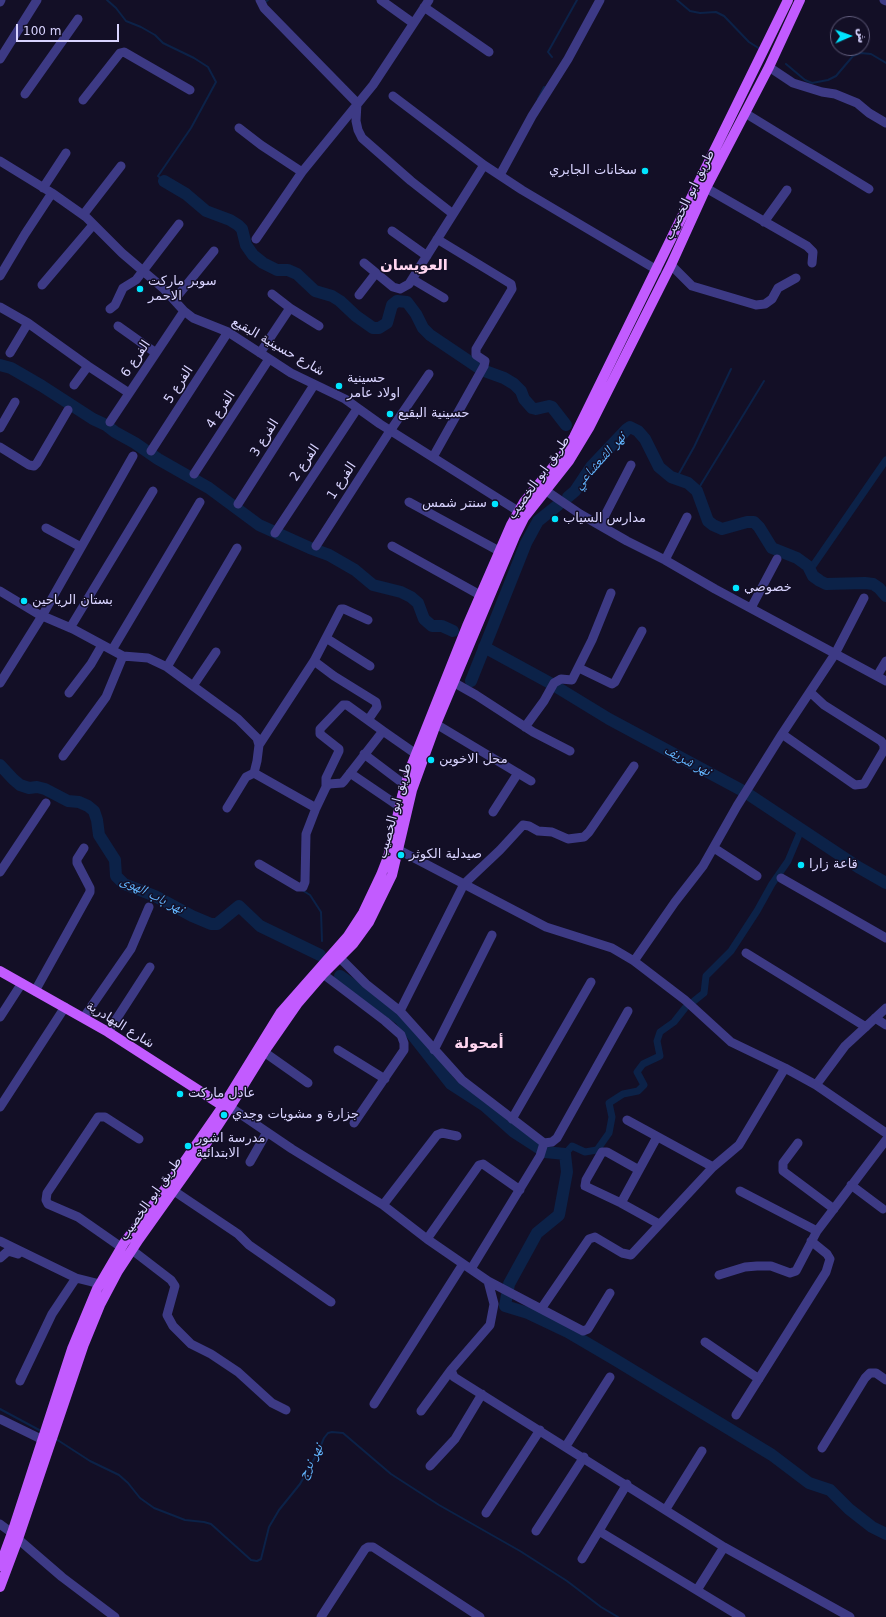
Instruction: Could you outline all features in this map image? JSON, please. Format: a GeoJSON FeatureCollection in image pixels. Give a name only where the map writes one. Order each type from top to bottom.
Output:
{"type":"FeatureCollection","features":[{"type":"Feature","properties":{"kind":"main road","name":"طريق ابو الخصيب"},"geometry":{"type":"LineString","coordinates":[[0,1587],[43,1440],[72,1349],[100,1284],[121,1247],[135,1236],[174,1190],[226,1107],[281,1012],[354,929],[382,886],[392,875],[412,790],[453,682],[515,536],[524,518],[569,462],[577,448],[683,213],[788,0]]}},
{"type":"Feature","properties":{"kind":"main road","name":"طريق ابو الخصيب"},"geometry":{"type":"LineString","coordinates":[[0,1566],[15,1536],[84,1344],[100,1305],[118,1271],[132,1250],[135,1236],[168,1185],[226,1107],[298,1003],[323,974],[353,944],[369,922],[382,886],[405,785],[416,754],[499,551],[518,511],[569,447],[588,409],[605,384],[671,265],[706,188],[769,67],[800,0]]}},
{"type":"Feature","properties":{"kind":"main road","name":"شارع البهادرية"},"geometry":{"type":"LineString","coordinates":[[0,971],[65,1008],[84,1017],[226,1107]]}},
{"type":"Feature","properties":{"kind":"street"},"geometry":{"type":"LineString","coordinates":[[0,60],[36,0]]}},
{"type":"Feature","properties":{"kind":"street"},"geometry":{"type":"LineString","coordinates":[[260,0],[264,8],[357,103],[356,121],[362,138],[411,181],[453,214]]}},
{"type":"Feature","properties":{"kind":"street"},"geometry":{"type":"LineString","coordinates":[[381,0],[413,23]]}},
{"type":"Feature","properties":{"kind":"street"},"geometry":{"type":"LineString","coordinates":[[500,175],[532,116],[568,59],[600,0]]}},
{"type":"Feature","properties":{"kind":"street"},"geometry":{"type":"LineString","coordinates":[[256,239],[302,172],[373,85],[426,3],[489,52]]}},
{"type":"Feature","properties":{"kind":"street"},"geometry":{"type":"LineString","coordinates":[[25,94],[78,19]]}},
{"type":"Feature","properties":{"kind":"street"},"geometry":{"type":"LineString","coordinates":[[83,100],[120,54],[124,52],[190,90]]}},
{"type":"Feature","properties":{"kind":"street"},"geometry":{"type":"LineString","coordinates":[[769,67],[793,83],[822,92],[835,94],[857,103],[886,123]]}},
{"type":"Feature","properties":{"kind":"street"},"geometry":{"type":"LineString","coordinates":[[393,96],[484,165],[522,190],[657,270]]}},
{"type":"Feature","properties":{"kind":"street"},"geometry":{"type":"LineString","coordinates":[[745,113],[868,189]]}},
{"type":"Feature","properties":{"kind":"street"},"geometry":{"type":"LineString","coordinates":[[239,128],[261,145],[302,172]]}},
{"type":"Feature","properties":{"kind":"street"},"geometry":{"type":"LineString","coordinates":[[43,188],[66,153]]}},
{"type":"Feature","properties":{"kind":"street","name":"شارع حسينية البقيع"},"geometry":{"type":"LineString","coordinates":[[0,161],[52,193],[83,215],[122,254],[142,270],[193,318],[228,332],[269,359],[314,385],[345,399],[357,409],[518,511]]}},
{"type":"Feature","properties":{"kind":"street"},"geometry":{"type":"LineString","coordinates":[[364,263],[393,287],[400,289],[409,284],[484,165]]}},
{"type":"Feature","properties":{"kind":"street"},"geometry":{"type":"LineString","coordinates":[[83,215],[121,166]]}},
{"type":"Feature","properties":{"kind":"street"},"geometry":{"type":"LineString","coordinates":[[706,188],[807,246],[813,252],[812,263]]}},
{"type":"Feature","properties":{"kind":"street"},"geometry":{"type":"LineString","coordinates":[[764,222],[787,190]]}},
{"type":"Feature","properties":{"kind":"street"},"geometry":{"type":"LineString","coordinates":[[0,276],[52,193]]}},
{"type":"Feature","properties":{"kind":"street"},"geometry":{"type":"LineString","coordinates":[[110,309],[115,305],[123,288],[136,280],[142,270],[179,224]]}},
{"type":"Feature","properties":{"kind":"street"},"geometry":{"type":"LineString","coordinates":[[42,285],[93,225]]}},
{"type":"Feature","properties":{"kind":"street"},"geometry":{"type":"LineString","coordinates":[[392,231],[427,256]]}},
{"type":"Feature","properties":{"kind":"street"},"geometry":{"type":"LineString","coordinates":[[433,456],[482,369],[485,361],[476,356],[476,349],[512,289],[511,284],[437,239]]}},
{"type":"Feature","properties":{"kind":"street"},"geometry":{"type":"LineString","coordinates":[[175,300],[214,250]]}},
{"type":"Feature","properties":{"kind":"street"},"geometry":{"type":"LineString","coordinates":[[671,265],[692,286],[756,305],[765,304],[772,298],[778,288],[796,278]]}},
{"type":"Feature","properties":{"kind":"street"},"geometry":{"type":"LineString","coordinates":[[359,295],[376,273]]}},
{"type":"Feature","properties":{"kind":"street"},"geometry":{"type":"LineString","coordinates":[[412,279],[444,298]]}},
{"type":"Feature","properties":{"kind":"street"},"geometry":{"type":"LineString","coordinates":[[272,294],[290,308],[319,326]]}},
{"type":"Feature","properties":{"kind":"street"},"geometry":{"type":"LineString","coordinates":[[0,307],[28,323],[129,393]]}},
{"type":"Feature","properties":{"kind":"street"},"geometry":{"type":"LineString","coordinates":[[260,353],[290,308]]}},
{"type":"Feature","properties":{"kind":"street","name":"الفرع 6"},"geometry":{"type":"LineString","coordinates":[[110,422],[184,311]]}},
{"type":"Feature","properties":{"kind":"street"},"geometry":{"type":"LineString","coordinates":[[10,354],[28,323]]}},
{"type":"Feature","properties":{"kind":"street"},"geometry":{"type":"LineString","coordinates":[[118,326],[156,353]]}},
{"type":"Feature","properties":{"kind":"street","name":"الفرع 5"},"geometry":{"type":"LineString","coordinates":[[151,451],[228,332]]}},
{"type":"Feature","properties":{"kind":"street","name":"الفرع 4"},"geometry":{"type":"LineString","coordinates":[[194,474],[269,359]]}},
{"type":"Feature","properties":{"kind":"street"},"geometry":{"type":"LineString","coordinates":[[74,385],[88,366]]}},
{"type":"Feature","properties":{"kind":"street","name":"الفرع 1"},"geometry":{"type":"LineString","coordinates":[[316,546],[390,430],[429,374]]}},
{"type":"Feature","properties":{"kind":"street","name":"الفرع 3"},"geometry":{"type":"LineString","coordinates":[[238,504],[314,385]]}},
{"type":"Feature","properties":{"kind":"street"},"geometry":{"type":"LineString","coordinates":[[0,428],[15,402]]}},
{"type":"Feature","properties":{"kind":"street","name":"الفرع 2"},"geometry":{"type":"LineString","coordinates":[[275,533],[357,409]]}},
{"type":"Feature","properties":{"kind":"street"},"geometry":{"type":"LineString","coordinates":[[0,448],[29,465],[34,466],[68,410]]}},
{"type":"Feature","properties":{"kind":"street"},"geometry":{"type":"LineString","coordinates":[[0,684],[42,616],[133,456]]}},
{"type":"Feature","properties":{"kind":"street"},"geometry":{"type":"LineString","coordinates":[[600,525],[631,465]]}},
{"type":"Feature","properties":{"kind":"street"},"geometry":{"type":"LineString","coordinates":[[545,490],[627,542],[665,560],[750,608],[886,681]]}},
{"type":"Feature","properties":{"kind":"street"},"geometry":{"type":"LineString","coordinates":[[70,628],[153,491]]}},
{"type":"Feature","properties":{"kind":"street"},"geometry":{"type":"LineString","coordinates":[[112,650],[200,502]]}},
{"type":"Feature","properties":{"kind":"street"},"geometry":{"type":"LineString","coordinates":[[409,502],[499,551]]}},
{"type":"Feature","properties":{"kind":"street"},"geometry":{"type":"LineString","coordinates":[[665,560],[687,517]]}},
{"type":"Feature","properties":{"kind":"street"},"geometry":{"type":"LineString","coordinates":[[46,528],[81,547]]}},
{"type":"Feature","properties":{"kind":"street"},"geometry":{"type":"LineString","coordinates":[[392,546],[480,595]]}},
{"type":"Feature","properties":{"kind":"street"},"geometry":{"type":"LineString","coordinates":[[167,667],[237,548]]}},
{"type":"Feature","properties":{"kind":"street"},"geometry":{"type":"LineString","coordinates":[[750,608],[777,559]]}},
{"type":"Feature","properties":{"kind":"street"},"geometry":{"type":"LineString","coordinates":[[0,591],[42,616],[70,628],[123,656],[148,658],[167,667],[238,719],[257,738],[259,745]]}},
{"type":"Feature","properties":{"kind":"street"},"geometry":{"type":"LineString","coordinates":[[525,727],[544,701],[554,683],[561,679],[572,680],[579,668],[611,593]]}},
{"type":"Feature","properties":{"kind":"street"},"geometry":{"type":"LineString","coordinates":[[634,961],[675,902],[703,866],[759,770],[835,654],[864,598]]}},
{"type":"Feature","properties":{"kind":"street"},"geometry":{"type":"LineString","coordinates":[[254,773],[259,745],[314,661],[341,609],[368,620]]}},
{"type":"Feature","properties":{"kind":"street"},"geometry":{"type":"LineString","coordinates":[[579,668],[612,684],[615,682],[642,631]]}},
{"type":"Feature","properties":{"kind":"street"},"geometry":{"type":"LineString","coordinates":[[326,638],[370,666]]}},
{"type":"Feature","properties":{"kind":"street"},"geometry":{"type":"LineString","coordinates":[[69,693],[91,664],[102,645]]}},
{"type":"Feature","properties":{"kind":"street"},"geometry":{"type":"LineString","coordinates":[[193,686],[216,652]]}},
{"type":"Feature","properties":{"kind":"street"},"geometry":{"type":"LineString","coordinates":[[64,756],[106,697],[123,656]]}},
{"type":"Feature","properties":{"kind":"street"},"geometry":{"type":"LineString","coordinates":[[314,661],[334,676],[376,702],[377,707],[368,720]]}},
{"type":"Feature","properties":{"kind":"street"},"geometry":{"type":"LineString","coordinates":[[877,676],[886,661]]}},
{"type":"Feature","properties":{"kind":"street"},"geometry":{"type":"LineString","coordinates":[[453,682],[525,727],[570,751]]}},
{"type":"Feature","properties":{"kind":"street"},"geometry":{"type":"LineString","coordinates":[[782,734],[855,785],[864,784],[884,750],[884,745],[881,741],[824,705],[810,692]]}},
{"type":"Feature","properties":{"kind":"street"},"geometry":{"type":"LineString","coordinates":[[259,864],[298,887],[303,886],[305,882],[306,834],[326,787],[326,778],[339,751],[339,749],[320,734],[320,729],[343,705],[347,706],[368,720],[416,754]]}},
{"type":"Feature","properties":{"kind":"street"},"geometry":{"type":"LineString","coordinates":[[436,724],[532,781]]}},
{"type":"Feature","properties":{"kind":"street"},"geometry":{"type":"LineString","coordinates":[[326,787],[329,784],[342,783],[383,731]]}},
{"type":"Feature","properties":{"kind":"street"},"geometry":{"type":"LineString","coordinates":[[364,754],[405,785]]}},
{"type":"Feature","properties":{"kind":"street"},"geometry":{"type":"LineString","coordinates":[[400,1011],[464,884],[500,850],[523,825],[529,826],[538,831],[552,832],[568,839],[584,837],[589,832],[634,766]]}},
{"type":"Feature","properties":{"kind":"street"},"geometry":{"type":"LineString","coordinates":[[228,808],[246,777],[254,773]]}},
{"type":"Feature","properties":{"kind":"street"},"geometry":{"type":"LineString","coordinates":[[254,773],[316,808]]}},
{"type":"Feature","properties":{"kind":"street"},"geometry":{"type":"LineString","coordinates":[[350,773],[400,807]]}},
{"type":"Feature","properties":{"kind":"street"},"geometry":{"type":"LineString","coordinates":[[493,812],[518,773]]}},
{"type":"Feature","properties":{"kind":"street"},"geometry":{"type":"LineString","coordinates":[[0,872],[46,803]]}},
{"type":"Feature","properties":{"kind":"street"},"geometry":{"type":"LineString","coordinates":[[35,990],[90,892],[90,888],[77,863],[77,859],[84,848]]}},
{"type":"Feature","properties":{"kind":"street"},"geometry":{"type":"LineString","coordinates":[[714,848],[757,876]]}},
{"type":"Feature","properties":{"kind":"street"},"geometry":{"type":"LineString","coordinates":[[399,850],[546,927],[612,948],[634,961],[685,1000],[731,1042],[816,1085],[886,1132]]}},
{"type":"Feature","properties":{"kind":"street"},"geometry":{"type":"LineString","coordinates":[[780,878],[886,938]]}},
{"type":"Feature","properties":{"kind":"street"},"geometry":{"type":"LineString","coordinates":[[84,1017],[131,949],[149,907]]}},
{"type":"Feature","properties":{"kind":"street"},"geometry":{"type":"LineString","coordinates":[[434,1050],[492,935]]}},
{"type":"Feature","properties":{"kind":"street"},"geometry":{"type":"LineString","coordinates":[[746,953],[866,1027]]}},
{"type":"Feature","properties":{"kind":"street"},"geometry":{"type":"LineString","coordinates":[[340,958],[366,984],[400,1011],[462,1080],[512,1119],[543,1149]]}},
{"type":"Feature","properties":{"kind":"street"},"geometry":{"type":"LineString","coordinates":[[108,1032],[150,967]]}},
{"type":"Feature","properties":{"kind":"street"},"geometry":{"type":"LineString","coordinates":[[323,974],[385,1021],[401,1035],[404,1043],[404,1050],[354,1123]]}},
{"type":"Feature","properties":{"kind":"street"},"geometry":{"type":"LineString","coordinates":[[512,1119],[591,982]]}},
{"type":"Feature","properties":{"kind":"street"},"geometry":{"type":"LineString","coordinates":[[0,1017],[22,983]]}},
{"type":"Feature","properties":{"kind":"street"},"geometry":{"type":"LineString","coordinates":[[0,1107],[65,1008]]}},
{"type":"Feature","properties":{"kind":"street"},"geometry":{"type":"LineString","coordinates":[[816,1085],[845,1046],[886,1008]]}},
{"type":"Feature","properties":{"kind":"street"},"geometry":{"type":"LineString","coordinates":[[471,1269],[520,1190],[543,1149],[556,1138],[628,1011]]}},
{"type":"Feature","properties":{"kind":"street"},"geometry":{"type":"LineString","coordinates":[[875,1018],[886,1025]]}},
{"type":"Feature","properties":{"kind":"street"},"geometry":{"type":"LineString","coordinates":[[338,1050],[384,1079]]}},
{"type":"Feature","properties":{"kind":"street"},"geometry":{"type":"LineString","coordinates":[[264,1052],[308,1082]]}},
{"type":"Feature","properties":{"kind":"street"},"geometry":{"type":"LineString","coordinates":[[542,1309],[589,1240],[596,1238],[622,1253],[631,1255],[713,1167],[739,1145],[785,1068]]}},
{"type":"Feature","properties":{"kind":"street"},"geometry":{"type":"LineString","coordinates":[[226,1107],[383,1205],[427,1239],[492,1283],[583,1330],[588,1330],[610,1293]]}},
{"type":"Feature","properties":{"kind":"street"},"geometry":{"type":"LineString","coordinates":[[121,1247],[78,1218],[48,1204],[46,1200],[46,1193],[98,1117],[105,1117],[139,1139]]}},
{"type":"Feature","properties":{"kind":"street"},"geometry":{"type":"LineString","coordinates":[[627,1120],[713,1167]]}},
{"type":"Feature","properties":{"kind":"street"},"geometry":{"type":"LineString","coordinates":[[250,1162],[267,1132]]}},
{"type":"Feature","properties":{"kind":"street"},"geometry":{"type":"LineString","coordinates":[[383,1205],[437,1135],[442,1133],[457,1136]]}},
{"type":"Feature","properties":{"kind":"street"},"geometry":{"type":"LineString","coordinates":[[621,1203],[657,1137]]}},
{"type":"Feature","properties":{"kind":"street"},"geometry":{"type":"LineString","coordinates":[[719,1275],[745,1267],[757,1266],[771,1266],[790,1273],[796,1271],[817,1231],[886,1140]]}},
{"type":"Feature","properties":{"kind":"street"},"geometry":{"type":"LineString","coordinates":[[798,1143],[783,1163],[783,1171],[834,1209]]}},
{"type":"Feature","properties":{"kind":"street"},"geometry":{"type":"LineString","coordinates":[[639,1170],[607,1152],[602,1152],[586,1180],[585,1186],[621,1203],[659,1224]]}},
{"type":"Feature","properties":{"kind":"street"},"geometry":{"type":"LineString","coordinates":[[427,1239],[479,1165],[483,1164],[520,1190]]}},
{"type":"Feature","properties":{"kind":"street"},"geometry":{"type":"LineString","coordinates":[[851,1185],[883,1208]]}},
{"type":"Feature","properties":{"kind":"street"},"geometry":{"type":"LineString","coordinates":[[174,1190],[238,1234],[249,1246],[331,1302]]}},
{"type":"Feature","properties":{"kind":"street"},"geometry":{"type":"LineString","coordinates":[[740,1191],[817,1231]]}},
{"type":"Feature","properties":{"kind":"street"},"geometry":{"type":"LineString","coordinates":[[0,1241],[76,1278],[100,1284]]}},
{"type":"Feature","properties":{"kind":"street"},"geometry":{"type":"LineString","coordinates":[[736,1415],[828,1265],[830,1259],[827,1254],[811,1241]]}},
{"type":"Feature","properties":{"kind":"street"},"geometry":{"type":"LineString","coordinates":[[132,1250],[172,1280],[175,1286],[167,1315],[173,1326],[191,1344],[211,1354],[238,1372],[272,1403],[286,1410]]}},
{"type":"Feature","properties":{"kind":"street"},"geometry":{"type":"LineString","coordinates":[[0,1258],[8,1251],[51,1266]]}},
{"type":"Feature","properties":{"kind":"street"},"geometry":{"type":"LineString","coordinates":[[374,1404],[463,1264]]}},
{"type":"Feature","properties":{"kind":"street"},"geometry":{"type":"LineString","coordinates":[[20,1381],[52,1314],[76,1278]]}},
{"type":"Feature","properties":{"kind":"street"},"geometry":{"type":"LineString","coordinates":[[420,1411],[451,1370],[490,1325],[494,1304],[492,1283]]}},
{"type":"Feature","properties":{"kind":"street"},"geometry":{"type":"LineString","coordinates":[[705,1342],[759,1379]]}},
{"type":"Feature","properties":{"kind":"street"},"geometry":{"type":"LineString","coordinates":[[451,1370],[454,1377],[627,1484],[724,1547],[850,1617]]}},
{"type":"Feature","properties":{"kind":"street"},"geometry":{"type":"LineString","coordinates":[[822,1448],[865,1378],[870,1373],[876,1373],[886,1380]]}},
{"type":"Feature","properties":{"kind":"street"},"geometry":{"type":"LineString","coordinates":[[566,1446],[610,1377]]}},
{"type":"Feature","properties":{"kind":"street"},"geometry":{"type":"LineString","coordinates":[[430,1466],[455,1439],[482,1394]]}},
{"type":"Feature","properties":{"kind":"street"},"geometry":{"type":"LineString","coordinates":[[0,1419],[43,1440]]}},
{"type":"Feature","properties":{"kind":"street"},"geometry":{"type":"LineString","coordinates":[[486,1513],[540,1430]]}},
{"type":"Feature","properties":{"kind":"street"},"geometry":{"type":"LineString","coordinates":[[666,1509],[702,1451]]}},
{"type":"Feature","properties":{"kind":"street"},"geometry":{"type":"LineString","coordinates":[[536,1531],[584,1457]]}},
{"type":"Feature","properties":{"kind":"street"},"geometry":{"type":"LineString","coordinates":[[582,1560],[627,1484]]}},
{"type":"Feature","properties":{"kind":"street"},"geometry":{"type":"LineString","coordinates":[[0,1524],[62,1577],[115,1617]]}},
{"type":"Feature","properties":{"kind":"street"},"geometry":{"type":"LineString","coordinates":[[599,1531],[741,1617]]}},
{"type":"Feature","properties":{"kind":"street"},"geometry":{"type":"LineString","coordinates":[[321,1617],[365,1549],[368,1547],[373,1547],[480,1617]]}},
{"type":"Feature","properties":{"kind":"street"},"geometry":{"type":"LineString","coordinates":[[697,1590],[724,1547]]}},
{"type":"Feature","properties":{"kind":"waterway"},"geometry":{"type":"LineString","coordinates":[[107,0],[116,8],[126,21],[141,27],[155,35],[163,43],[194,58],[208,67],[216,82],[191,128],[158,176],[164,181]]}},
{"type":"Feature","properties":{"kind":"waterway"},"geometry":{"type":"LineString","coordinates":[[264,3],[268,0]]}},
{"type":"Feature","properties":{"kind":"waterway"},"geometry":{"type":"LineString","coordinates":[[552,57],[548,52],[577,0]]}},
{"type":"Feature","properties":{"kind":"waterway"},"geometry":{"type":"LineString","coordinates":[[677,0],[690,11],[700,13],[716,12],[724,16],[749,42],[760,49]]}},
{"type":"Feature","properties":{"kind":"waterway"},"geometry":{"type":"LineString","coordinates":[[786,64],[805,80],[812,83],[828,80],[836,76],[853,56],[861,53],[871,54],[886,63]]}},
{"type":"Feature","properties":{"kind":"waterway"},"geometry":{"type":"LineString","coordinates":[[538,99],[544,87]]}},
{"type":"Feature","properties":{"kind":"waterway"},"geometry":{"type":"LineString","coordinates":[[164,181],[186,194],[206,211],[230,220],[238,225],[242,229],[246,245],[253,255],[263,263],[277,270],[288,270],[297,274],[315,291],[332,296],[340,301],[356,316],[373,328],[379,328],[387,323],[392,305],[397,301],[407,302],[416,314],[423,328],[430,335],[482,370],[504,378],[514,384],[521,391],[524,399],[532,408],[552,407],[566,425]]}},
{"type":"Feature","properties":{"kind":"waterway"},"geometry":{"type":"LineString","coordinates":[[0,365],[11,368],[42,386],[93,419],[106,425],[115,432],[135,443],[158,459],[209,488],[259,525],[329,555],[355,570],[373,585],[401,592],[411,597],[418,603],[424,619],[432,626],[442,626],[453,631]]}},
{"type":"Feature","properties":{"kind":"waterway"},"geometry":{"type":"LineString","coordinates":[[676,479],[694,447],[731,369]]}},
{"type":"Feature","properties":{"kind":"waterway"},"geometry":{"type":"LineString","coordinates":[[697,491],[764,381]]}},
{"type":"Feature","properties":{"kind":"waterway","name":"نهر الشعشاعي"},"geometry":{"type":"LineString","coordinates":[[568,497],[575,491],[591,467],[630,427],[638,431],[645,439],[659,467],[671,477],[688,483],[697,491],[708,521],[713,525],[722,529],[747,522],[754,522],[759,527],[772,548],[797,558],[808,566],[813,576],[820,581],[826,584],[873,584],[886,596]]}},
{"type":"Feature","properties":{"kind":"waterway"},"geometry":{"type":"LineString","coordinates":[[810,570],[886,460]]}},
{"type":"Feature","properties":{"kind":"waterway","name":"نهر الشعشاعي"},"geometry":{"type":"LineString","coordinates":[[471,681],[526,543],[538,521],[558,505]]}},
{"type":"Feature","properties":{"kind":"waterway","name":"نهر شريف"},"geometry":{"type":"LineString","coordinates":[[484,647],[550,683],[609,719],[745,792],[858,867],[886,883]]}},
{"type":"Feature","properties":{"kind":"waterway","name":"نهر باب الهوى"},"geometry":{"type":"LineString","coordinates":[[0,765],[20,785],[29,788],[37,787],[45,789],[68,801],[79,802],[88,806],[94,811],[99,835],[115,860],[116,876],[124,884],[155,896],[192,916],[211,924],[217,924],[239,906],[260,926],[320,955]]}},
{"type":"Feature","properties":{"kind":"waterway"},"geometry":{"type":"LineString","coordinates":[[694,1001],[704,993],[706,976],[731,951],[757,911],[772,884],[788,861],[801,830]]}},
{"type":"Feature","properties":{"kind":"waterway"},"geometry":{"type":"LineString","coordinates":[[302,890],[310,895],[321,912],[322,941]]}},
{"type":"Feature","properties":{"kind":"waterway"},"geometry":{"type":"LineString","coordinates":[[340,976],[400,1019],[451,1084],[485,1106],[514,1132],[545,1152],[565,1154],[567,1172],[559,1215],[537,1233],[509,1284],[505,1306],[528,1313],[568,1332],[614,1359],[772,1455],[809,1483],[830,1490],[849,1509],[872,1527],[886,1534]]}},
{"type":"Feature","properties":{"kind":"waterway"},"geometry":{"type":"LineString","coordinates":[[565,1154],[572,1146],[585,1152],[597,1150],[609,1133],[612,1117],[609,1103],[623,1094],[638,1091],[644,1085],[637,1072],[643,1064],[660,1056],[657,1041],[660,1032],[674,1022],[685,1008]]}},
{"type":"Feature","properties":{"kind":"waterway","name":"نهر نرج"},"geometry":{"type":"LineString","coordinates":[[0,1409],[41,1431]]}},
{"type":"Feature","properties":{"kind":"waterway","name":"نهر نرج"},"geometry":{"type":"LineString","coordinates":[[56,1439],[90,1461],[119,1475],[128,1483],[140,1498],[154,1508],[185,1520],[211,1524],[251,1560],[257,1561],[261,1559],[269,1527],[279,1510],[300,1484],[324,1438],[328,1433],[343,1433],[391,1474],[439,1505],[520,1551],[567,1581],[601,1607],[618,1617]]}},
{"type":"Feature","properties":{"kind":"place","name":"سخانات الجابري"},"geometry":{"type":"Point","coordinates":[645,171]}},
{"type":"Feature","properties":{"kind":"place","name":"سوبر ماركت الاحمر"},"geometry":{"type":"Point","coordinates":[140,289]}},
{"type":"Feature","properties":{"kind":"place","name":"حسينية اولاد عامر"},"geometry":{"type":"Point","coordinates":[339,386]}},
{"type":"Feature","properties":{"kind":"place","name":"حسينية البقيع"},"geometry":{"type":"Point","coordinates":[390,414]}},
{"type":"Feature","properties":{"kind":"place","name":"سنتر شمس"},"geometry":{"type":"Point","coordinates":[495,504]}},
{"type":"Feature","properties":{"kind":"place","name":"مدارس السياب"},"geometry":{"type":"Point","coordinates":[555,519]}},
{"type":"Feature","properties":{"kind":"place","name":"خصوصي"},"geometry":{"type":"Point","coordinates":[736,588]}},
{"type":"Feature","properties":{"kind":"place","name":"بستان الرياحين"},"geometry":{"type":"Point","coordinates":[24,601]}},
{"type":"Feature","properties":{"kind":"place","name":"محل الاخوين"},"geometry":{"type":"Point","coordinates":[431,760]}},
{"type":"Feature","properties":{"kind":"place","name":"صيدلية الكوثر"},"geometry":{"type":"Point","coordinates":[401,855]}},
{"type":"Feature","properties":{"kind":"place","name":"قاعة زارا"},"geometry":{"type":"Point","coordinates":[801,865]}},
{"type":"Feature","properties":{"kind":"place","name":"عادل ماركت"},"geometry":{"type":"Point","coordinates":[180,1094]}},
{"type":"Feature","properties":{"kind":"place","name":"جزارة و مشويات وجدي"},"geometry":{"type":"Point","coordinates":[224,1115]}},
{"type":"Feature","properties":{"kind":"place","name":"مدرسة اشور الابتدائية"},"geometry":{"type":"Point","coordinates":[188,1146]}},
{"type":"Feature","properties":{"kind":"district","name":"العويسان"},"geometry":{"type":"Point","coordinates":[414,266]}},
{"type":"Feature","properties":{"kind":"district","name":"أمحولة"},"geometry":{"type":"Point","coordinates":[479,1044]}}]}
